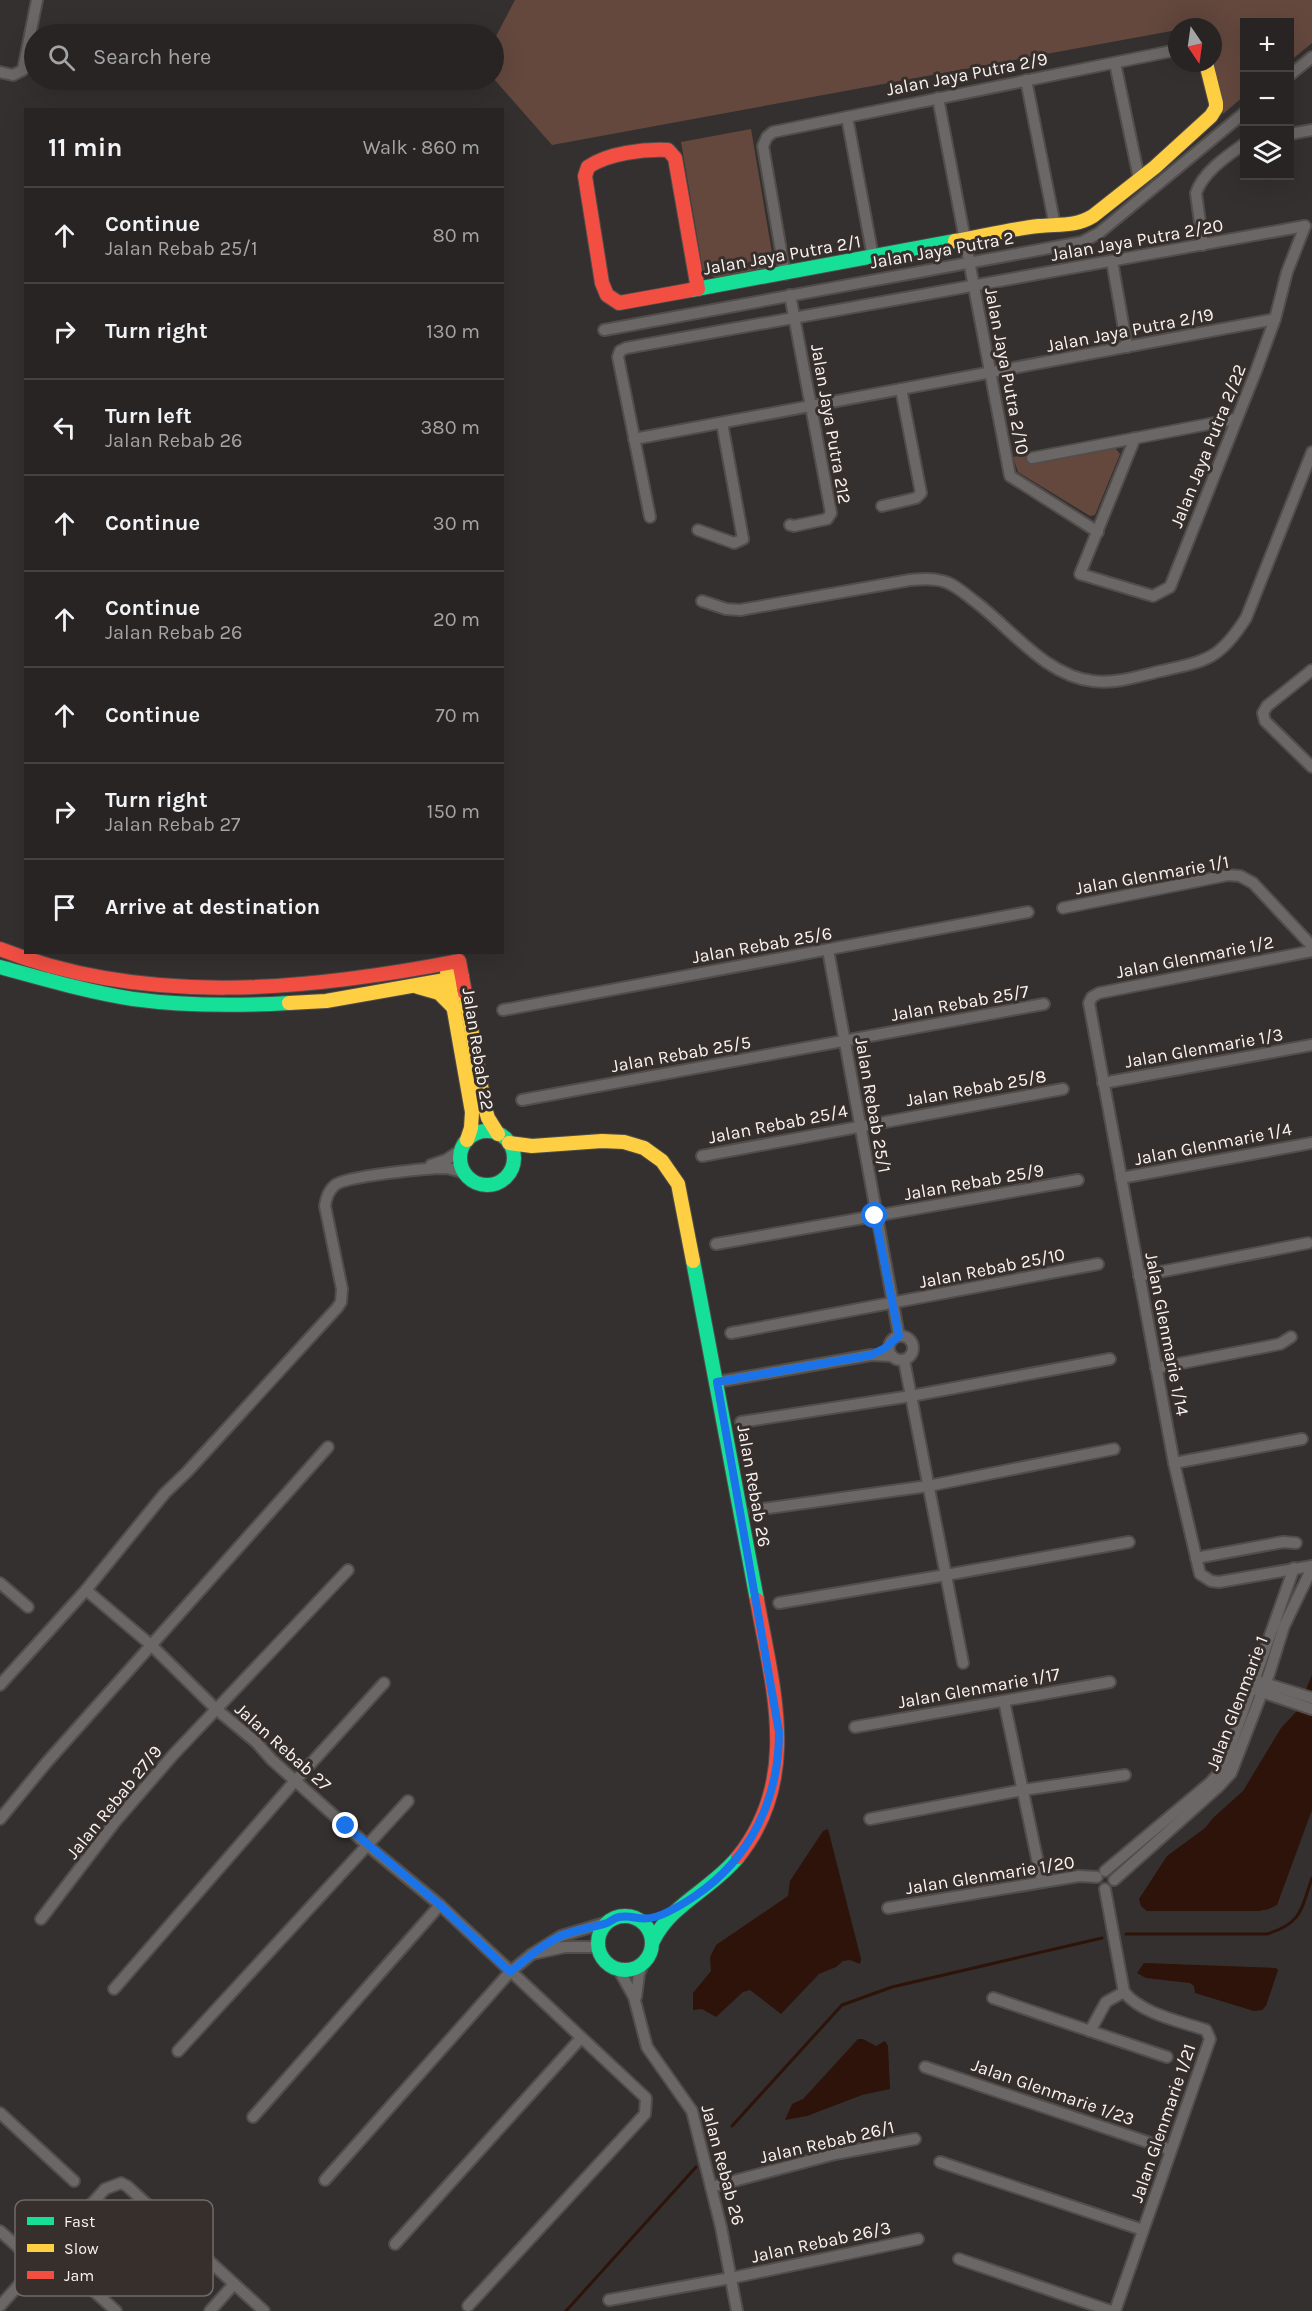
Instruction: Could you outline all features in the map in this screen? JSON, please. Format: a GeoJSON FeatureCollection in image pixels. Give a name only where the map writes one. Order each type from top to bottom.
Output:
{"type":"FeatureCollection","features":[{"type":"Feature","properties":{"kind":"street"},"geometry":{"type":"LineString","coordinates":[[32,24],[37,0]]}},
{"type":"Feature","properties":{"kind":"street","name":"Jalan Jaya Putra 2/9"},"geometry":{"type":"LineString","coordinates":[[785,274],[763,146],[766,137],[773,132],[1168,52]]}},
{"type":"Feature","properties":{"kind":"street"},"geometry":{"type":"LineString","coordinates":[[1294,72],[1312,57]]}},
{"type":"Feature","properties":{"kind":"street"},"geometry":{"type":"LineString","coordinates":[[1115,63],[1139,178]]}},
{"type":"Feature","properties":{"kind":"street"},"geometry":{"type":"LineString","coordinates":[[0,72],[13,75],[23,70],[24,65]]}},
{"type":"Feature","properties":{"kind":"street","name":"Jalan Jaya Putra 2/1"},"geometry":{"type":"LineString","coordinates":[[698,289],[675,158],[668,150],[661,149],[595,162],[587,167],[585,176],[602,283],[607,295],[619,303],[785,274],[1038,226],[1086,221],[1212,117],[1216,110],[1208,72]]}},
{"type":"Feature","properties":{"kind":"street"},"geometry":{"type":"LineString","coordinates":[[1026,81],[1055,226]]}},
{"type":"Feature","properties":{"kind":"street","name":"Jalan Jaya Putra 2/10"},"geometry":{"type":"LineString","coordinates":[[938,99],[1010,476],[1098,532]]}},
{"type":"Feature","properties":{"kind":"street"},"geometry":{"type":"LineString","coordinates":[[847,117],[873,257]]}},
{"type":"Feature","properties":{"kind":"street","name":"Jalan Jaya Putra 2"},"geometry":{"type":"LineString","coordinates":[[604,330],[1091,238],[1240,117]]}},
{"type":"Feature","properties":{"kind":"street"},"geometry":{"type":"LineString","coordinates":[[1294,133],[1312,130]]}},
{"type":"Feature","properties":{"kind":"street"},"geometry":{"type":"LineString","coordinates":[[1203,245],[1196,193],[1198,187],[1212,170],[1240,148]]}},
{"type":"Feature","properties":{"kind":"street","name":"Jalan Jaya Putra 2/20"},"geometry":{"type":"LineString","coordinates":[[634,439],[618,357],[620,351],[626,348],[1305,226]]}},
{"type":"Feature","properties":{"kind":"street","name":"Jalan Jaya Putra 2/22"},"geometry":{"type":"LineString","coordinates":[[1098,532],[1080,574],[1153,596],[1170,586],[1275,319],[1287,272],[1305,226]]}},
{"type":"Feature","properties":{"kind":"street"},"geometry":{"type":"LineString","coordinates":[[1112,261],[1127,347]]}},
{"type":"Feature","properties":{"kind":"street","name":"Jalan Jaya Putra 212"},"geometry":{"type":"LineString","coordinates":[[790,295],[831,513],[827,519],[790,525]]}},
{"type":"Feature","properties":{"kind":"street","name":"Jalan Jaya Putra 2/19"},"geometry":{"type":"LineString","coordinates":[[634,439],[1275,319]]}},
{"type":"Feature","properties":{"kind":"street"},"geometry":{"type":"LineString","coordinates":[[882,506],[916,498],[921,493],[901,389]]}},
{"type":"Feature","properties":{"kind":"street"},"geometry":{"type":"LineString","coordinates":[[1032,458],[1235,419]]}},
{"type":"Feature","properties":{"kind":"street"},"geometry":{"type":"LineString","coordinates":[[698,530],[734,543],[743,539],[722,423]]}},
{"type":"Feature","properties":{"kind":"street"},"geometry":{"type":"LineString","coordinates":[[1098,532],[1135,438]]}},
{"type":"Feature","properties":{"kind":"street"},"geometry":{"type":"LineString","coordinates":[[634,439],[650,517]]}},
{"type":"Feature","properties":{"kind":"street"},"geometry":{"type":"LineString","coordinates":[[702,601],[726,609],[740,610],[910,580],[945,581],[963,591],[1036,654],[1065,674],[1094,681],[1112,681],[1176,668],[1209,658],[1221,651],[1234,638],[1246,618],[1312,452]]}},
{"type":"Feature","properties":{"kind":"street"},"geometry":{"type":"LineString","coordinates":[[1312,670],[1267,706],[1263,713],[1265,721],[1312,766]]}},
{"type":"Feature","properties":{"kind":"street","name":"Jalan Glenmarie 1/1"},"geometry":{"type":"LineString","coordinates":[[1063,908],[1228,875],[1247,879],[1312,946]]}},
{"type":"Feature","properties":{"kind":"street","name":"Jalan Rebab 25/6"},"geometry":{"type":"LineString","coordinates":[[502,1010],[1028,912]]}},
{"type":"Feature","properties":{"kind":"street","name":"Jalan Rebab 22"},"geometry":{"type":"LineString","coordinates":[[0,949],[89,974],[139,982],[208,988],[322,985],[452,963],[485,1108],[488,1118],[503,1138]]}},
{"type":"Feature","properties":{"kind":"street","name":"Jalan Rebab 25/1"},"geometry":{"type":"LineString","coordinates":[[828,950],[846,1040],[875,1216],[899,1336]]}},
{"type":"Feature","properties":{"kind":"street","name":"Jalan Glenmarie 1/2"},"geometry":{"type":"LineString","coordinates":[[1089,1003],[1098,993],[1312,951]]}},
{"type":"Feature","properties":{"kind":"street"},"geometry":{"type":"LineString","coordinates":[[0,968],[86,990],[135,999],[195,1005],[275,1006],[326,1001],[455,978]]}},
{"type":"Feature","properties":{"kind":"street","name":"Jalan Rebab 22"},"geometry":{"type":"LineString","coordinates":[[455,978],[454,1008],[471,1112],[471,1128],[464,1145]]}},
{"type":"Feature","properties":{"kind":"street"},"geometry":{"type":"LineString","coordinates":[[410,986],[433,989],[445,997],[454,1008]]}},
{"type":"Feature","properties":{"kind":"street","name":"Jalan Glenmarie 1/14"},"geometry":{"type":"LineString","coordinates":[[1089,1003],[1174,1463],[1200,1574],[1211,1581],[1219,1582],[1294,1568],[1312,1567]]}},
{"type":"Feature","properties":{"kind":"street","name":"Jalan Rebab 25/7"},"geometry":{"type":"LineString","coordinates":[[846,1040],[1044,1004]]}},
{"type":"Feature","properties":{"kind":"street","name":"Jalan Rebab 25/5"},"geometry":{"type":"LineString","coordinates":[[522,1100],[846,1040]]}},
{"type":"Feature","properties":{"kind":"street","name":"Jalan Glenmarie 1/3"},"geometry":{"type":"LineString","coordinates":[[1103,1083],[1312,1045]]}},
{"type":"Feature","properties":{"kind":"street","name":"Jalan Rebab 25/8"},"geometry":{"type":"LineString","coordinates":[[860,1126],[1063,1089]]}},
{"type":"Feature","properties":{"kind":"street","name":"Jalan Rebab 25/4"},"geometry":{"type":"LineString","coordinates":[[702,1156],[860,1126]]}},
{"type":"Feature","properties":{"kind":"street"},"geometry":{"type":"LineString","coordinates":[[0,1685],[86,1590],[165,1493],[294,1356],[341,1302],[342,1289],[325,1206],[329,1191],[345,1181],[414,1170],[449,1168],[465,1173],[480,1184],[492,1184],[503,1179],[513,1164],[513,1153],[503,1138],[485,1131],[478,1132],[446,1160],[414,1170]]}},
{"type":"Feature","properties":{"kind":"street","name":"Jalan Rebab 26"},"geometry":{"type":"LineString","coordinates":[[503,1138],[529,1147],[605,1139],[628,1142],[658,1157],[673,1173],[682,1197],[777,1711],[779,1752],[772,1792],[756,1831],[731,1866],[711,1885],[684,1903]]}},
{"type":"Feature","properties":{"kind":"street","name":"Jalan Glenmarie 1/4"},"geometry":{"type":"LineString","coordinates":[[1120,1178],[1312,1143]]}},
{"type":"Feature","properties":{"kind":"street"},"geometry":{"type":"LineString","coordinates":[[464,1145],[460,1162],[465,1173]]}},
{"type":"Feature","properties":{"kind":"street","name":"Jalan Rebab 26"},"geometry":{"type":"LineString","coordinates":[[513,1164],[555,1146]]}},
{"type":"Feature","properties":{"kind":"street","name":"Jalan Rebab 25/9"},"geometry":{"type":"LineString","coordinates":[[716,1244],[1078,1180]]}},
{"type":"Feature","properties":{"kind":"street"},"geometry":{"type":"LineString","coordinates":[[1139,1276],[1308,1243]]}},
{"type":"Feature","properties":{"kind":"street","name":"Jalan Rebab 25/10"},"geometry":{"type":"LineString","coordinates":[[731,1333],[1098,1264]]}},
{"type":"Feature","properties":{"kind":"street"},"geometry":{"type":"LineString","coordinates":[[717,1382],[871,1355],[892,1356],[904,1360],[911,1356],[913,1343],[907,1337],[899,1336],[871,1355]]}},
{"type":"Feature","properties":{"kind":"street"},"geometry":{"type":"LineString","coordinates":[[1156,1368],[1280,1344],[1291,1337]]}},
{"type":"Feature","properties":{"kind":"street"},"geometry":{"type":"LineString","coordinates":[[890,1344],[892,1356]]}},
{"type":"Feature","properties":{"kind":"street"},"geometry":{"type":"LineString","coordinates":[[741,1422],[911,1396],[1110,1359]]}},
{"type":"Feature","properties":{"kind":"street"},"geometry":{"type":"LineString","coordinates":[[904,1360],[963,1663]]}},
{"type":"Feature","properties":{"kind":"street"},"geometry":{"type":"LineString","coordinates":[[1174,1463],[1302,1439]]}},
{"type":"Feature","properties":{"kind":"street"},"geometry":{"type":"LineString","coordinates":[[0,1820],[47,1762],[253,1534],[328,1447]]}},
{"type":"Feature","properties":{"kind":"street"},"geometry":{"type":"LineString","coordinates":[[755,1510],[928,1486],[1114,1449]]}},
{"type":"Feature","properties":{"kind":"street"},"geometry":{"type":"LineString","coordinates":[[779,1603],[1129,1542]]}},
{"type":"Feature","properties":{"kind":"street"},"geometry":{"type":"LineString","coordinates":[[1196,1558],[1283,1542],[1296,1543]]}},
{"type":"Feature","properties":{"kind":"street","name":"Jalan Glenmarie 1"},"geometry":{"type":"LineString","coordinates":[[1279,1624],[1312,1567]]}},
{"type":"Feature","properties":{"kind":"street","name":"Jalan Glenmarie 1"},"geometry":{"type":"LineString","coordinates":[[1101,1874],[1165,1827],[1188,1807],[1218,1788],[1231,1773],[1279,1624],[1283,1597],[1294,1568]]}},
{"type":"Feature","properties":{"kind":"street","name":"Jalan Rebab 27/9"},"geometry":{"type":"LineString","coordinates":[[41,1919],[115,1822],[216,1709],[348,1570]]}},
{"type":"Feature","properties":{"kind":"street"},"geometry":{"type":"LineString","coordinates":[[1272,1573],[1280,1584],[1283,1597]]}},
{"type":"Feature","properties":{"kind":"street"},"geometry":{"type":"LineString","coordinates":[[0,1583],[28,1607]]}},
{"type":"Feature","properties":{"kind":"street","name":"Jalan Rebab 27"},"geometry":{"type":"LineString","coordinates":[[86,1590],[151,1645],[216,1709],[256,1742],[295,1781],[367,1845],[440,1905],[645,2098],[645,2114],[468,2306]]}},
{"type":"Feature","properties":{"kind":"street","name":"Jalan Glenmarie 1/17"},"geometry":{"type":"LineString","coordinates":[[855,1727],[1110,1682]]}},
{"type":"Feature","properties":{"kind":"street"},"geometry":{"type":"LineString","coordinates":[[114,1989],[295,1781],[384,1683]]}},
{"type":"Feature","properties":{"kind":"street"},"geometry":{"type":"LineString","coordinates":[[1259,1686],[1297,1699],[1312,1709]]}},
{"type":"Feature","properties":{"kind":"street"},"geometry":{"type":"LineString","coordinates":[[1297,1699],[1312,1698]]}},
{"type":"Feature","properties":{"kind":"street"},"geometry":{"type":"LineString","coordinates":[[1004,1701],[1042,1882]]}},
{"type":"Feature","properties":{"kind":"street"},"geometry":{"type":"LineString","coordinates":[[870,1819],[1023,1790],[1125,1775]]}},
{"type":"Feature","properties":{"kind":"street"},"geometry":{"type":"LineString","coordinates":[[178,2051],[408,1801]]}},
{"type":"Feature","properties":{"kind":"street","name":"Jalan Glenmarie 1"},"geometry":{"type":"LineString","coordinates":[[1114,1880],[1165,1827]]}},
{"type":"Feature","properties":{"kind":"street"},"geometry":{"type":"LineString","coordinates":[[1090,2031],[1106,2002],[1124,1992],[1105,1889],[1098,1885],[1101,1874],[1110,1873],[1114,1880],[1112,1885],[1105,1889]]}},
{"type":"Feature","properties":{"kind":"street","name":"Jalan Glenmarie 1/20"},"geometry":{"type":"LineString","coordinates":[[888,1908],[1101,1874]]}},
{"type":"Feature","properties":{"kind":"street"},"geometry":{"type":"LineString","coordinates":[[325,2180],[510,1972],[532,1954],[561,1936],[592,1925],[623,1916],[640,1920],[660,1915],[684,1903]]}},
{"type":"Feature","properties":{"kind":"street"},"geometry":{"type":"LineString","coordinates":[[637,2007],[637,1985],[643,1964],[651,1954],[653,1941],[664,1920],[684,1903]]}},
{"type":"Feature","properties":{"kind":"street"},"geometry":{"type":"LineString","coordinates":[[253,2116],[440,1905]]}},
{"type":"Feature","properties":{"kind":"street"},"geometry":{"type":"LineString","coordinates":[[640,1920],[650,1931],[653,1941]]}},
{"type":"Feature","properties":{"kind":"street"},"geometry":{"type":"LineString","coordinates":[[608,1922],[599,1936],[598,1947],[605,1962],[620,1970],[630,1971],[643,1964]]}},
{"type":"Feature","properties":{"kind":"street"},"geometry":{"type":"LineString","coordinates":[[532,1954],[565,1947],[598,1947]]}},
{"type":"Feature","properties":{"kind":"street"},"geometry":{"type":"LineString","coordinates":[[620,1970],[630,1987],[637,2007]]}},
{"type":"Feature","properties":{"kind":"street","name":"Jalan Glenmarie 1/21"},"geometry":{"type":"LineString","coordinates":[[1113,2311],[1209,2045],[1206,2030],[1151,2011],[1129,1998],[1124,1992]]}},
{"type":"Feature","properties":{"kind":"street"},"geometry":{"type":"LineString","coordinates":[[993,1998],[1167,2057]]}},
{"type":"Feature","properties":{"kind":"street","name":"Jalan Rebab 26"},"geometry":{"type":"LineString","coordinates":[[637,2007],[647,2047],[692,2111],[711,2187],[737,2311]]}},
{"type":"Feature","properties":{"kind":"street"},"geometry":{"type":"LineString","coordinates":[[395,2244],[581,2038]]}},
{"type":"Feature","properties":{"kind":"street","name":"Jalan Glenmarie 1/23"},"geometry":{"type":"LineString","coordinates":[[925,2067],[1171,2150]]}},
{"type":"Feature","properties":{"kind":"street"},"geometry":{"type":"LineString","coordinates":[[0,2113],[74,2181]]}},
{"type":"Feature","properties":{"kind":"street","name":"Jalan Rebab 26/1"},"geometry":{"type":"LineString","coordinates":[[711,2187],[835,2154],[915,2139]]}},
{"type":"Feature","properties":{"kind":"street"},"geometry":{"type":"LineString","coordinates":[[940,2162],[1143,2230]]}},
{"type":"Feature","properties":{"kind":"street"},"geometry":{"type":"LineString","coordinates":[[95,2200],[105,2189],[113,2184],[121,2183],[142,2200]]}},
{"type":"Feature","properties":{"kind":"street"},"geometry":{"type":"LineString","coordinates":[[0,2231],[15,2244]]}},
{"type":"Feature","properties":{"kind":"street","name":"Jalan Rebab 26/3"},"geometry":{"type":"LineString","coordinates":[[609,2300],[730,2278],[918,2239]]}},
{"type":"Feature","properties":{"kind":"street"},"geometry":{"type":"LineString","coordinates":[[959,2259],[1113,2311]]}},
{"type":"Feature","properties":{"kind":"street"},"geometry":{"type":"LineString","coordinates":[[213,2265],[264,2311]]}},
{"type":"Feature","properties":{"kind":"street"},"geometry":{"type":"LineString","coordinates":[[210,2311],[234,2284]]}},
{"type":"Feature","properties":{"kind":"street"},"geometry":{"type":"LineString","coordinates":[[0,2306],[15,2289]]}},
{"type":"Feature","properties":{"kind":"street"},"geometry":{"type":"LineString","coordinates":[[99,2296],[116,2311]]}},
{"type":"Feature","properties":{"kind":"shaded area"},"geometry":{"type":"Polygon","coordinates":[[[515,0],[1312,0],[1312,43],[1294,58],[1294,18],[1240,18],[1240,99],[1223,114],[1215,72],[1222,72],[1222,18],[1168,18],[1168,32],[552,145],[504,90],[504,24],[515,0]]]}},
{"type":"Feature","properties":{"kind":"shaded area"},"geometry":{"type":"Polygon","coordinates":[[[751,129],[772,264],[768,268],[716,278],[703,271],[681,142],[751,129]]]}},
{"type":"Feature","properties":{"kind":"shaded area"},"geometry":{"type":"Polygon","coordinates":[[[1115,448],[1120,454],[1095,515],[1090,516],[1018,472],[1013,457],[1028,454],[1030,464],[1115,448]]]}},
{"type":"Feature","properties":{"kind":"shaded area"},"geometry":{"type":"Polygon","coordinates":[[[1312,1675],[1312,1810],[1277,1905],[1259,1911],[1147,1911],[1141,1906],[1139,1899],[1167,1856],[1205,1828],[1243,1791],[1281,1728],[1297,1711],[1312,1675]]]}},
{"type":"Feature","properties":{"kind":"shaded area"},"geometry":{"type":"Polygon","coordinates":[[[828,1829],[861,1959],[860,1964],[850,1960],[843,1961],[836,1967],[819,1974],[781,2014],[750,1990],[743,1992],[716,2017],[702,2009],[693,2010],[693,1993],[711,1971],[710,1957],[716,1945],[788,1896],[790,1881],[823,1831],[828,1829]]]}},
{"type":"Feature","properties":{"kind":"shaded area"},"geometry":{"type":"Polygon","coordinates":[[[1144,1963],[1276,1968],[1278,1970],[1266,2006],[1262,2010],[1254,2011],[1195,1993],[1194,1986],[1190,1983],[1146,1978],[1137,1973],[1144,1963]]]}},
{"type":"Feature","properties":{"kind":"shaded area"},"geometry":{"type":"Polygon","coordinates":[[[858,2039],[863,2039],[876,2046],[885,2041],[888,2046],[890,2089],[862,2095],[807,2116],[785,2120],[792,2104],[803,2099],[858,2039]]]}},
{"type":"Feature","properties":{"kind":"waterway"},"geometry":{"type":"LineString","coordinates":[[1126,1934],[1267,1934],[1279,1930],[1294,1920],[1302,1907],[1312,1878]]}},
{"type":"Feature","properties":{"kind":"waterway"},"geometry":{"type":"LineString","coordinates":[[732,2126],[842,2005],[892,1987],[1102,1938]]}},
{"type":"Feature","properties":{"kind":"waterway"},"geometry":{"type":"LineString","coordinates":[[566,2311],[696,2167]]}},
{"type":"Feature","properties":{"kind":"traffic: fast"},"geometry":{"type":"LineString","coordinates":[[691,290],[955,241]]}},
{"type":"Feature","properties":{"kind":"traffic: fast"},"geometry":{"type":"LineString","coordinates":[[0,967],[83,989],[133,999],[211,1005],[289,1003]]}},
{"type":"Feature","properties":{"kind":"traffic: fast"},"geometry":{"type":"LineString","coordinates":[[487,1131],[497,1133],[506,1139],[512,1148],[514,1158],[512,1168],[506,1177],[497,1183],[487,1185],[477,1183],[468,1177],[462,1168],[460,1158],[462,1148],[468,1139],[477,1133],[487,1131]]}},
{"type":"Feature","properties":{"kind":"traffic: fast"},"geometry":{"type":"LineString","coordinates":[[693,1261],[757,1600]]}},
{"type":"Feature","properties":{"kind":"traffic: fast"},"geometry":{"type":"LineString","coordinates":[[653,1941],[670,1917],[716,1879],[738,1857]]}},
{"type":"Feature","properties":{"kind":"traffic: fast"},"geometry":{"type":"LineString","coordinates":[[620,1916],[630,1916],[640,1920],[648,1928],[652,1943],[648,1958],[640,1966],[630,1970],[620,1970],[610,1966],[602,1958],[598,1948],[598,1938],[602,1928],[610,1920],[620,1916]]}},
{"type":"Feature","properties":{"kind":"traffic: slow"},"geometry":{"type":"LineString","coordinates":[[955,241],[1028,227],[1073,223],[1093,216],[1155,167],[1211,116],[1216,103],[1208,72]]}},
{"type":"Feature","properties":{"kind":"traffic: slow"},"geometry":{"type":"LineString","coordinates":[[447,971],[472,1112],[471,1128],[467,1140]]}},
{"type":"Feature","properties":{"kind":"traffic: slow"},"geometry":{"type":"LineString","coordinates":[[289,1003],[326,1001],[462,977]]}},
{"type":"Feature","properties":{"kind":"traffic: slow"},"geometry":{"type":"LineString","coordinates":[[418,987],[439,993],[454,1008]]}},
{"type":"Feature","properties":{"kind":"traffic: slow"},"geometry":{"type":"LineString","coordinates":[[465,993],[485,1108],[498,1134]]}},
{"type":"Feature","properties":{"kind":"traffic: slow"},"geometry":{"type":"LineString","coordinates":[[509,1143],[532,1146],[602,1141],[624,1142],[644,1148],[662,1161],[678,1184],[693,1261]]}},
{"type":"Feature","properties":{"kind":"traffic: jam"},"geometry":{"type":"LineString","coordinates":[[691,290],[619,303],[607,295],[602,283],[585,176],[588,167],[606,158],[626,153],[668,150],[675,158],[698,289]]}},
{"type":"Feature","properties":{"kind":"traffic: jam"},"geometry":{"type":"LineString","coordinates":[[0,949],[55,967],[112,979],[170,986],[228,988],[345,980],[459,961],[465,993]]}},
{"type":"Feature","properties":{"kind":"traffic: jam"},"geometry":{"type":"LineString","coordinates":[[738,1857],[758,1827],[770,1796],[776,1765],[775,1700],[757,1600]]}},
{"type":"Feature","properties":{"kind":"route"},"geometry":{"type":"LineString","coordinates":[[346,1826],[440,1905],[510,1972],[532,1954],[561,1936],[623,1916],[640,1920],[654,1918],[684,1903],[711,1885],[731,1866],[756,1831],[772,1792],[779,1752],[779,1732],[717,1382],[871,1355],[885,1348],[899,1336],[875,1216]]}}]}
